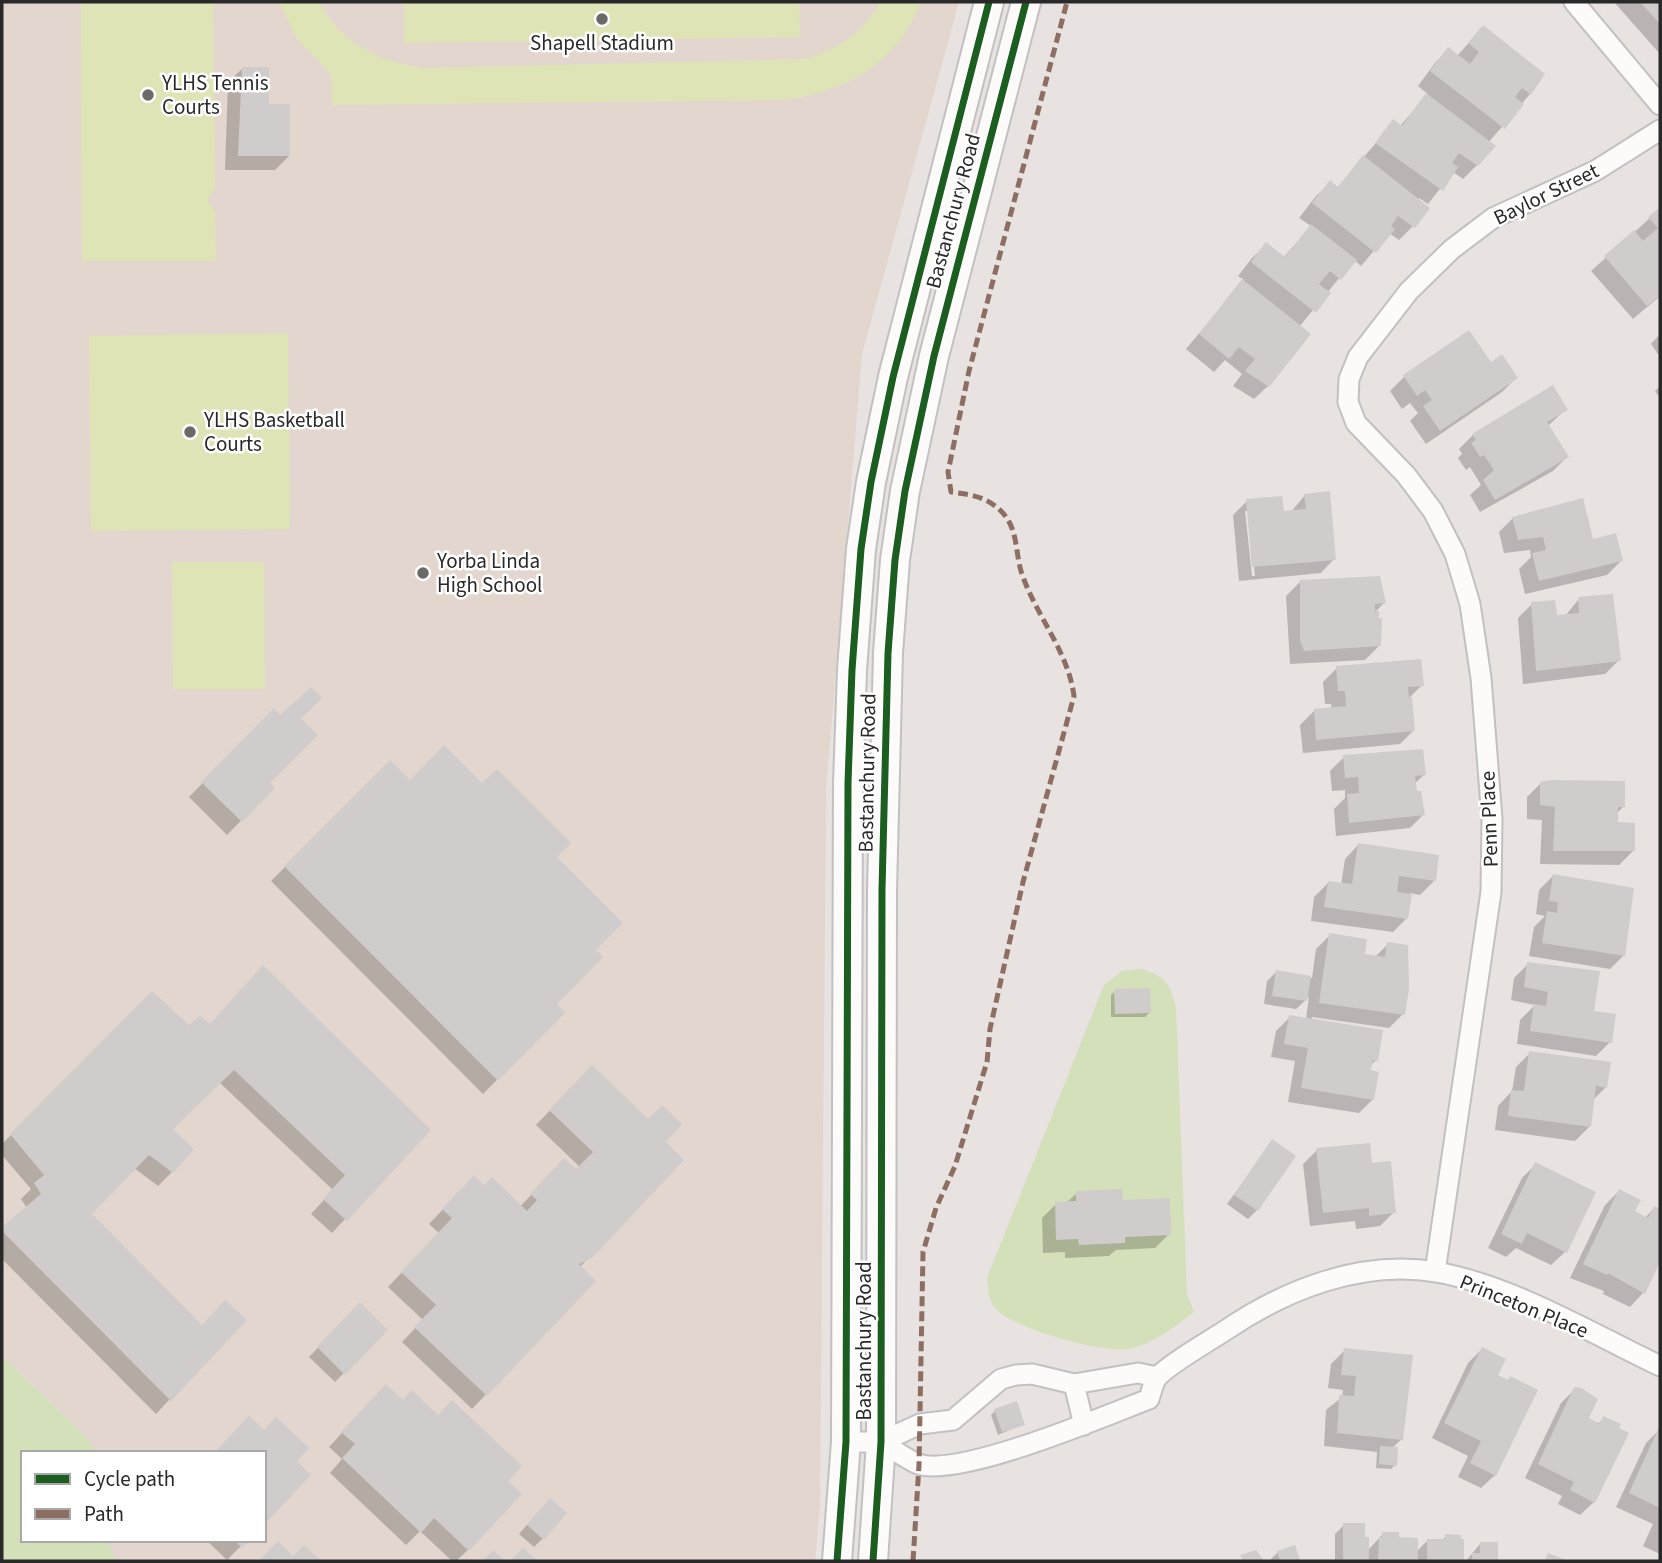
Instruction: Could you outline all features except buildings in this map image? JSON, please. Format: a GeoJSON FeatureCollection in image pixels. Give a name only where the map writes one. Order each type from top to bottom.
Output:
{"type":"FeatureCollection","features":[{"type":"Feature","properties":{"kind":"main road","name":"Bastanchury Road"},"geometry":{"type":"LineString","coordinates":[[837,1561],[846,1442],[848,783],[856,624],[871,482],[911,302],[989,2]]}},
{"type":"Feature","properties":{"kind":"main road","name":"Bastanchury Road"},"geometry":{"type":"LineString","coordinates":[[873,1561],[881,1442],[884,805],[888,653],[895,561],[905,491],[934,356],[1026,2]]}},
{"type":"Feature","properties":{"kind":"main road"},"geometry":{"type":"LineString","coordinates":[[905,491],[897,489],[890,476],[920,336],[919,318],[911,302]]}},
{"type":"Feature","properties":{"kind":"main road"},"geometry":{"type":"LineString","coordinates":[[856,624],[864,631],[868,643],[865,778],[868,793],[874,802],[884,805]]}},
{"type":"Feature","properties":{"kind":"street"},"geometry":{"type":"LineString","coordinates":[[1574,2],[1660,105]]}},
{"type":"Feature","properties":{"kind":"street","name":"Baylor Street"},"geometry":{"type":"LineString","coordinates":[[1348,402],[1349,379],[1358,357],[1409,291],[1452,249],[1493,218],[1595,171],[1660,130]]}},
{"type":"Feature","properties":{"kind":"street","name":"Penn Place"},"geometry":{"type":"LineString","coordinates":[[1348,402],[1356,423],[1406,475],[1433,511],[1455,554],[1470,604],[1481,678],[1492,819],[1491,892],[1435,1272]]}},
{"type":"Feature","properties":{"kind":"street","name":"Princeton Place"},"geometry":{"type":"LineString","coordinates":[[881,1442],[919,1465],[945,1464],[978,1461],[1084,1425],[1149,1399],[1157,1377],[1242,1319],[1286,1295],[1323,1282],[1363,1273],[1402,1270],[1435,1272],[1521,1300],[1660,1366]]}},
{"type":"Feature","properties":{"kind":"street"},"geometry":{"type":"LineString","coordinates":[[846,1442],[881,1442],[920,1424],[953,1420],[1001,1379],[1032,1374],[1074,1384],[1138,1373],[1157,1377]]}},
{"type":"Feature","properties":{"kind":"street"},"geometry":{"type":"LineString","coordinates":[[1074,1384],[1084,1425]]}},
{"type":"Feature","properties":{"kind":"shaded area","name":"Yorba Linda High School"},"geometry":{"type":"Polygon","coordinates":[[[2,2],[959,2],[862,354],[826,791],[820,1505],[815,1561],[114,1561],[114,1554],[107,1542],[266,1542],[266,1451],[94,1451],[87,1438],[2,1356],[2,2]]]}},
{"type":"Feature","properties":{"kind":"green space","name":"YLHS Tennis Courts"},"geometry":{"type":"Polygon","coordinates":[[[81,2],[213,2],[215,188],[207,200],[215,211],[216,261],[82,261],[81,2]]]}},
{"type":"Feature","properties":{"kind":"green space"},"geometry":{"type":"Polygon","coordinates":[[[279,2],[319,2],[339,29],[362,48],[390,60],[423,68],[805,59],[839,45],[858,31],[880,2],[920,2],[899,42],[867,71],[827,90],[783,100],[332,105],[331,74],[297,39],[279,2]]]}},
{"type":"Feature","properties":{"kind":"green space","name":"Shapell Stadium"},"geometry":{"type":"Polygon","coordinates":[[[404,2],[799,2],[800,37],[404,43],[404,2]]]}},
{"type":"Feature","properties":{"kind":"green space","name":"YLHS Basketball Courts"},"geometry":{"type":"Polygon","coordinates":[[[288,333],[290,529],[91,531],[89,336],[288,333]]]}},
{"type":"Feature","properties":{"kind":"green space"},"geometry":{"type":"Polygon","coordinates":[[[172,562],[264,562],[265,689],[173,689],[172,562]]]}},
{"type":"Feature","properties":{"kind":"green space"},"geometry":{"type":"Polygon","coordinates":[[[1141,969],[1165,982],[1176,1007],[1187,1295],[1194,1312],[1146,1343],[1128,1349],[1115,1349],[1061,1339],[1010,1319],[993,1305],[987,1278],[1104,985],[1122,971],[1141,969]]]}},
{"type":"Feature","properties":{"kind":"green space"},"geometry":{"type":"Polygon","coordinates":[[[2,1356],[87,1438],[94,1451],[21,1451],[21,1542],[107,1542],[114,1554],[114,1561],[2,1561],[2,1356]]]}},
{"type":"Feature","properties":{"kind":"marked path"},"geometry":{"type":"LineString","coordinates":[[913,1561],[919,1465],[923,1252],[936,1208],[955,1166],[987,1062],[990,1029],[1023,882],[1074,696],[1065,663],[1021,571],[1010,525],[1001,511],[984,499],[951,492],[948,472],[969,371],[1067,2]]}},
{"type":"Feature","properties":{"kind":"cycle path"},"geometry":{"type":"LineString","coordinates":[[837,1561],[846,1442],[848,783],[852,670],[861,549],[871,482],[893,377],[989,2]]}},
{"type":"Feature","properties":{"kind":"cycle path"},"geometry":{"type":"LineString","coordinates":[[873,1561],[881,1442],[882,890],[888,653],[895,560],[905,491],[934,356],[1026,2]]}},
{"type":"Feature","properties":{"kind":"place","name":"Shapell Stadium"},"geometry":{"type":"Point","coordinates":[602,19]}},
{"type":"Feature","properties":{"kind":"place","name":"YLHS Tennis Courts"},"geometry":{"type":"Point","coordinates":[148,95]}},
{"type":"Feature","properties":{"kind":"place","name":"YLHS Basketball Courts"},"geometry":{"type":"Point","coordinates":[190,432]}},
{"type":"Feature","properties":{"kind":"place","name":"Yorba Linda High School"},"geometry":{"type":"Point","coordinates":[423,573]}}]}
